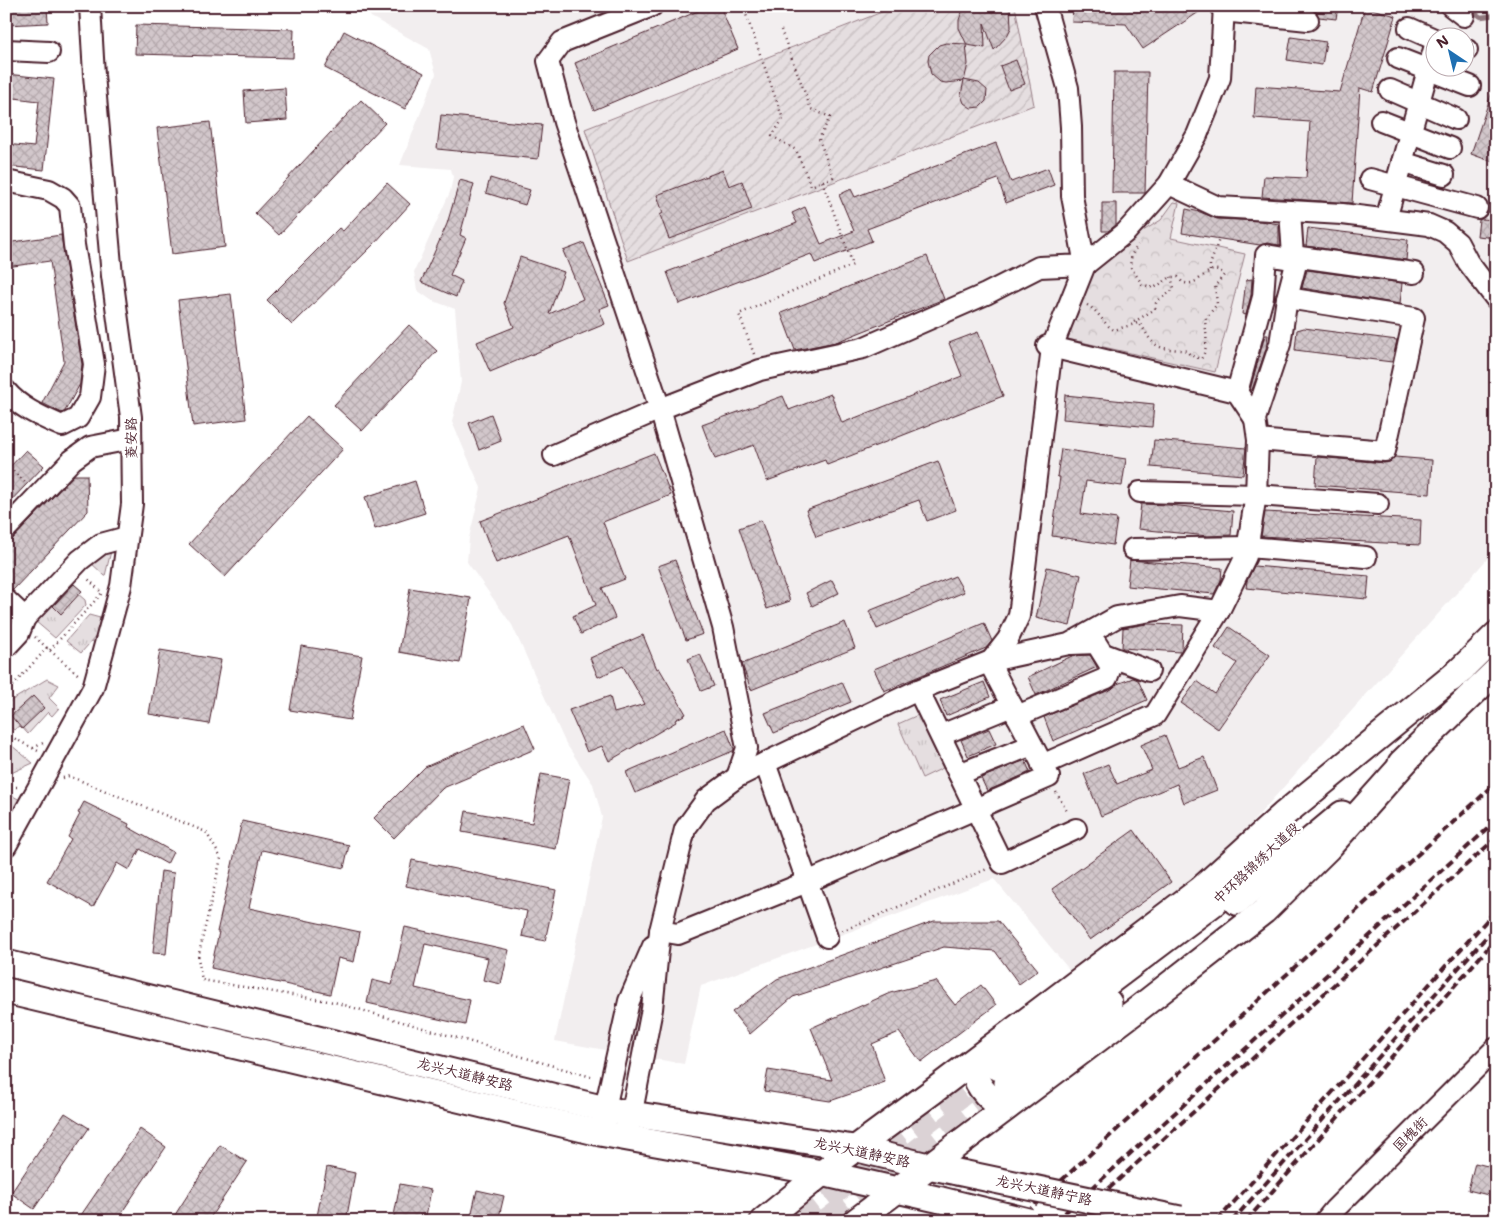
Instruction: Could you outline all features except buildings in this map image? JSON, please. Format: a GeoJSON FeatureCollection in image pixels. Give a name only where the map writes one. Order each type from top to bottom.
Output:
{"type":"FeatureCollection","features":[{"type":"Feature","properties":{"kind":"main road","name":"中环路锦绣大道段"},"geometry":{"type":"LineString","coordinates":[[997,1078],[1214,902],[1496,635]]}},
{"type":"Feature","properties":{"kind":"main road","name":"中环路锦绣大道段"},"geometry":{"type":"LineString","coordinates":[[997,1078],[1249,893],[1412,754],[1496,671]]}},
{"type":"Feature","properties":{"kind":"main road","name":"龙兴大道静安路"},"geometry":{"type":"LineString","coordinates":[[6,963],[605,1109],[854,1148],[928,1166]]}},
{"type":"Feature","properties":{"kind":"main road","name":"龙兴大道静安路"},"geometry":{"type":"LineString","coordinates":[[6,991],[600,1133],[822,1173],[897,1190]]}},
{"type":"Feature","properties":{"kind":"main road"},"geometry":{"type":"LineString","coordinates":[[763,1221],[854,1148],[997,1078]]}},
{"type":"Feature","properties":{"kind":"main road"},"geometry":{"type":"LineString","coordinates":[[856,1221],[928,1166],[997,1078]]}},
{"type":"Feature","properties":{"kind":"main road","name":"龙兴大道静宁路"},"geometry":{"type":"LineString","coordinates":[[928,1166],[1185,1220]]}},
{"type":"Feature","properties":{"kind":"main road"},"geometry":{"type":"LineString","coordinates":[[897,1190],[1028,1221]]}},
{"type":"Feature","properties":{"kind":"street","name":"菱安路"},"geometry":{"type":"LineString","coordinates":[[6,846],[93,688],[121,586],[132,504],[131,417],[112,276],[94,84],[90,6]]}},
{"type":"Feature","properties":{"kind":"street"},"geometry":{"type":"LineString","coordinates":[[652,6],[562,42],[548,60],[564,122],[660,409],[723,627],[747,748],[737,777]]}},
{"type":"Feature","properties":{"kind":"street"},"geometry":{"type":"LineString","coordinates":[[1045,6],[1068,88],[1071,127],[1072,196],[1085,265]]}},
{"type":"Feature","properties":{"kind":"street"},"geometry":{"type":"LineString","coordinates":[[990,661],[1008,639],[1019,616],[1050,347],[1085,265],[1126,232],[1170,184],[1197,135],[1220,78],[1224,9],[1308,20]]}},
{"type":"Feature","properties":{"kind":"street"},"geometry":{"type":"LineString","coordinates":[[1409,28],[1424,35]]}},
{"type":"Feature","properties":{"kind":"street"},"geometry":{"type":"LineString","coordinates":[[6,50],[50,52]]}},
{"type":"Feature","properties":{"kind":"street"},"geometry":{"type":"LineString","coordinates":[[1398,58],[1424,68]]}},
{"type":"Feature","properties":{"kind":"street"},"geometry":{"type":"LineString","coordinates":[[1386,219],[1426,78]]}},
{"type":"Feature","properties":{"kind":"street"},"geometry":{"type":"LineString","coordinates":[[1449,78],[1470,86]]}},
{"type":"Feature","properties":{"kind":"street"},"geometry":{"type":"LineString","coordinates":[[1390,90],[1456,119]]}},
{"type":"Feature","properties":{"kind":"street"},"geometry":{"type":"LineString","coordinates":[[1381,121],[1450,148]]}},
{"type":"Feature","properties":{"kind":"street"},"geometry":{"type":"LineString","coordinates":[[1402,162],[1444,175]]}},
{"type":"Feature","properties":{"kind":"street"},"geometry":{"type":"LineString","coordinates":[[1370,179],[1477,208]]}},
{"type":"Feature","properties":{"kind":"street"},"geometry":{"type":"LineString","coordinates":[[6,182],[49,190],[63,198],[70,206],[74,245],[94,364],[90,397],[78,418],[62,426],[38,415],[13,400],[6,391]]}},
{"type":"Feature","properties":{"kind":"street"},"geometry":{"type":"LineString","coordinates":[[1170,184],[1218,206],[1386,219],[1428,225],[1445,232],[1458,243],[1468,262],[1496,299]]}},
{"type":"Feature","properties":{"kind":"street"},"geometry":{"type":"LineString","coordinates":[[1255,419],[1280,344],[1295,258],[1290,211]]}},
{"type":"Feature","properties":{"kind":"street"},"geometry":{"type":"LineString","coordinates":[[1238,392],[1262,297],[1266,255],[1414,273]]}},
{"type":"Feature","properties":{"kind":"street"},"geometry":{"type":"LineString","coordinates":[[554,455],[660,409],[760,370],[864,348],[986,294],[1039,267],[1085,265]]}},
{"type":"Feature","properties":{"kind":"street"},"geometry":{"type":"LineString","coordinates":[[1258,440],[1385,451],[1414,318],[1287,298]]}},
{"type":"Feature","properties":{"kind":"street"},"geometry":{"type":"LineString","coordinates":[[660,931],[678,934],[807,882],[976,809],[1155,715],[1219,611],[1246,556],[1256,495],[1258,440],[1255,419],[1238,392],[1050,347]]}},
{"type":"Feature","properties":{"kind":"street"},"geometry":{"type":"LineString","coordinates":[[6,529],[72,460],[90,447],[131,439]]}},
{"type":"Feature","properties":{"kind":"street"},"geometry":{"type":"LineString","coordinates":[[1140,492],[1256,495],[1378,504]]}},
{"type":"Feature","properties":{"kind":"street"},"geometry":{"type":"LineString","coordinates":[[6,647],[19,633],[25,618],[74,566],[101,544],[127,537]]}},
{"type":"Feature","properties":{"kind":"street"},"geometry":{"type":"LineString","coordinates":[[1133,549],[1248,547],[1366,557]]}},
{"type":"Feature","properties":{"kind":"street"},"geometry":{"type":"LineString","coordinates":[[6,600],[25,618]]}},
{"type":"Feature","properties":{"kind":"street"},"geometry":{"type":"LineString","coordinates":[[1069,644],[1117,617],[1180,606],[1219,611]]}},
{"type":"Feature","properties":{"kind":"street"},"geometry":{"type":"LineString","coordinates":[[627,1139],[652,1008],[660,931],[685,829],[706,800],[737,777],[765,763],[918,690],[990,661],[1069,644],[1096,643],[1111,666],[1107,678]]}},
{"type":"Feature","properties":{"kind":"street"},"geometry":{"type":"LineString","coordinates":[[1104,654],[1150,671]]}},
{"type":"Feature","properties":{"kind":"street"},"geometry":{"type":"LineString","coordinates":[[990,661],[1046,771]]}},
{"type":"Feature","properties":{"kind":"street"},"geometry":{"type":"LineString","coordinates":[[941,735],[1107,678],[1125,662]]}},
{"type":"Feature","properties":{"kind":"street"},"geometry":{"type":"LineString","coordinates":[[918,690],[1002,863],[1076,829]]}},
{"type":"Feature","properties":{"kind":"street"},"geometry":{"type":"LineString","coordinates":[[960,774],[1032,745]]}},
{"type":"Feature","properties":{"kind":"street"},"geometry":{"type":"LineString","coordinates":[[765,763],[782,791],[807,882],[827,937]]}},
{"type":"Feature","properties":{"kind":"street"},"geometry":{"type":"LineString","coordinates":[[600,1133],[629,1002],[660,931]]}},
{"type":"Feature","properties":{"kind":"street","name":"国槐街"},"geometry":{"type":"LineString","coordinates":[[1326,1221],[1341,1203],[1496,1048]]}},
{"type":"Feature","properties":{"kind":"path"},"geometry":{"type":"LineString","coordinates":[[743,6],[783,119],[772,136],[796,150],[811,186],[833,177],[819,139],[830,118],[811,108],[781,30]]}},
{"type":"Feature","properties":{"kind":"path"},"geometry":{"type":"LineString","coordinates":[[760,370],[739,314],[853,265],[822,181]]}},
{"type":"Feature","properties":{"kind":"path"},"geometry":{"type":"LineString","coordinates":[[1210,271],[1210,264],[1220,238]]}},
{"type":"Feature","properties":{"kind":"path"},"geometry":{"type":"LineString","coordinates":[[1133,323],[1138,322],[1150,340],[1158,346],[1166,349],[1187,351],[1190,355],[1201,359],[1206,352],[1207,337],[1204,320],[1217,304],[1215,286],[1224,275],[1221,270],[1217,269],[1210,271],[1192,283],[1182,282],[1178,277],[1171,276],[1154,288],[1142,284],[1130,266],[1132,254],[1137,249],[1139,243]]}},
{"type":"Feature","properties":{"kind":"path"},"geometry":{"type":"LineString","coordinates":[[1068,308],[1086,305],[1094,309],[1108,326],[1114,330],[1122,328],[1155,309],[1156,303],[1174,288],[1171,276]]}},
{"type":"Feature","properties":{"kind":"path"},"geometry":{"type":"LineString","coordinates":[[6,464],[38,495]]}},
{"type":"Feature","properties":{"kind":"path"},"geometry":{"type":"LineString","coordinates":[[50,650],[102,593],[74,566]]}},
{"type":"Feature","properties":{"kind":"path"},"geometry":{"type":"LineString","coordinates":[[6,693],[47,648],[81,677]]}},
{"type":"Feature","properties":{"kind":"path"},"geometry":{"type":"LineString","coordinates":[[6,734],[54,759]]}},
{"type":"Feature","properties":{"kind":"path"},"geometry":{"type":"LineString","coordinates":[[33,748],[47,740]]}},
{"type":"Feature","properties":{"kind":"path"},"geometry":{"type":"LineString","coordinates":[[1046,771],[1076,829]]}},
{"type":"Feature","properties":{"kind":"path"},"geometry":{"type":"LineString","coordinates":[[39,786],[69,776],[206,832],[221,858],[198,958],[202,980],[334,1002],[611,1082]]}},
{"type":"Feature","properties":{"kind":"path"},"geometry":{"type":"LineString","coordinates":[[827,937],[1002,863]]}},
{"type":"Feature","properties":{"kind":"shaded area"},"geometry":{"type":"Polygon","coordinates":[[[364,6],[1496,6],[1496,549],[1206,874],[1072,973],[994,879],[701,986],[684,1064],[555,1041],[602,817],[593,784],[565,742],[512,625],[467,562],[469,538],[481,488],[452,422],[461,382],[455,309],[431,300],[417,290],[414,272],[450,192],[453,177],[451,169],[400,165],[436,74],[429,49],[371,17],[364,6]]]}},
{"type":"Feature","properties":{"kind":"green space"},"geometry":{"type":"Polygon","coordinates":[[[897,6],[1015,6],[1034,105],[628,261],[585,129],[897,6]]]}},
{"type":"Feature","properties":{"kind":"green space"},"geometry":{"type":"Polygon","coordinates":[[[1174,202],[1179,203],[1171,238],[1245,254],[1215,372],[1050,335],[1084,267],[1161,220],[1174,202]]]}},
{"type":"Feature","properties":{"kind":"green space"},"geometry":{"type":"Polygon","coordinates":[[[111,551],[105,576],[90,562],[111,551]]]}},
{"type":"Feature","properties":{"kind":"green space"},"geometry":{"type":"Polygon","coordinates":[[[69,586],[85,600],[86,605],[55,638],[35,621],[69,586]]]}},
{"type":"Feature","properties":{"kind":"green space"},"geometry":{"type":"Polygon","coordinates":[[[89,615],[100,618],[97,635],[81,653],[66,641],[89,615]]]}},
{"type":"Feature","properties":{"kind":"green space"},"geometry":{"type":"Polygon","coordinates":[[[47,679],[59,685],[49,698],[59,708],[52,716],[48,712],[28,734],[20,725],[14,730],[6,723],[6,706],[9,702],[47,679]]]}},
{"type":"Feature","properties":{"kind":"green space"},"geometry":{"type":"Polygon","coordinates":[[[918,715],[943,768],[922,778],[898,724],[918,715]]]}},
{"type":"Feature","properties":{"kind":"green space"},"geometry":{"type":"Polygon","coordinates":[[[6,741],[33,763],[9,774],[6,741]]]}},
{"type":"Feature","properties":{"kind":"green space"},"geometry":{"type":"Polygon","coordinates":[[[11,795],[20,800],[6,820],[6,798],[11,795]]]}},
{"type":"Feature","properties":{"kind":"waterway"},"geometry":{"type":"LineString","coordinates":[[1475,13],[1481,17],[1496,15]]}},
{"type":"Feature","properties":{"kind":"tunnel"},"geometry":{"type":"LineString","coordinates":[[797,1221],[994,1069]]}},
{"type":"Feature","properties":{"kind":"tunnel"},"geometry":{"type":"LineString","coordinates":[[828,1221],[1006,1083]]}},
{"type":"Feature","properties":{"kind":"railway"},"geometry":{"type":"LineString","coordinates":[[1017,1221],[1496,783]]}},
{"type":"Feature","properties":{"kind":"railway"},"geometry":{"type":"LineString","coordinates":[[1056,1221],[1496,821]]}},
{"type":"Feature","properties":{"kind":"railway"},"geometry":{"type":"LineString","coordinates":[[1073,1221],[1496,838]]}},
{"type":"Feature","properties":{"kind":"railway"},"geometry":{"type":"LineString","coordinates":[[1217,1221],[1496,910]]}},
{"type":"Feature","properties":{"kind":"railway"},"geometry":{"type":"LineString","coordinates":[[1232,1221],[1496,926]]}},
{"type":"Feature","properties":{"kind":"railway"},"geometry":{"type":"LineString","coordinates":[[1246,1221],[1496,939]]}}]}
